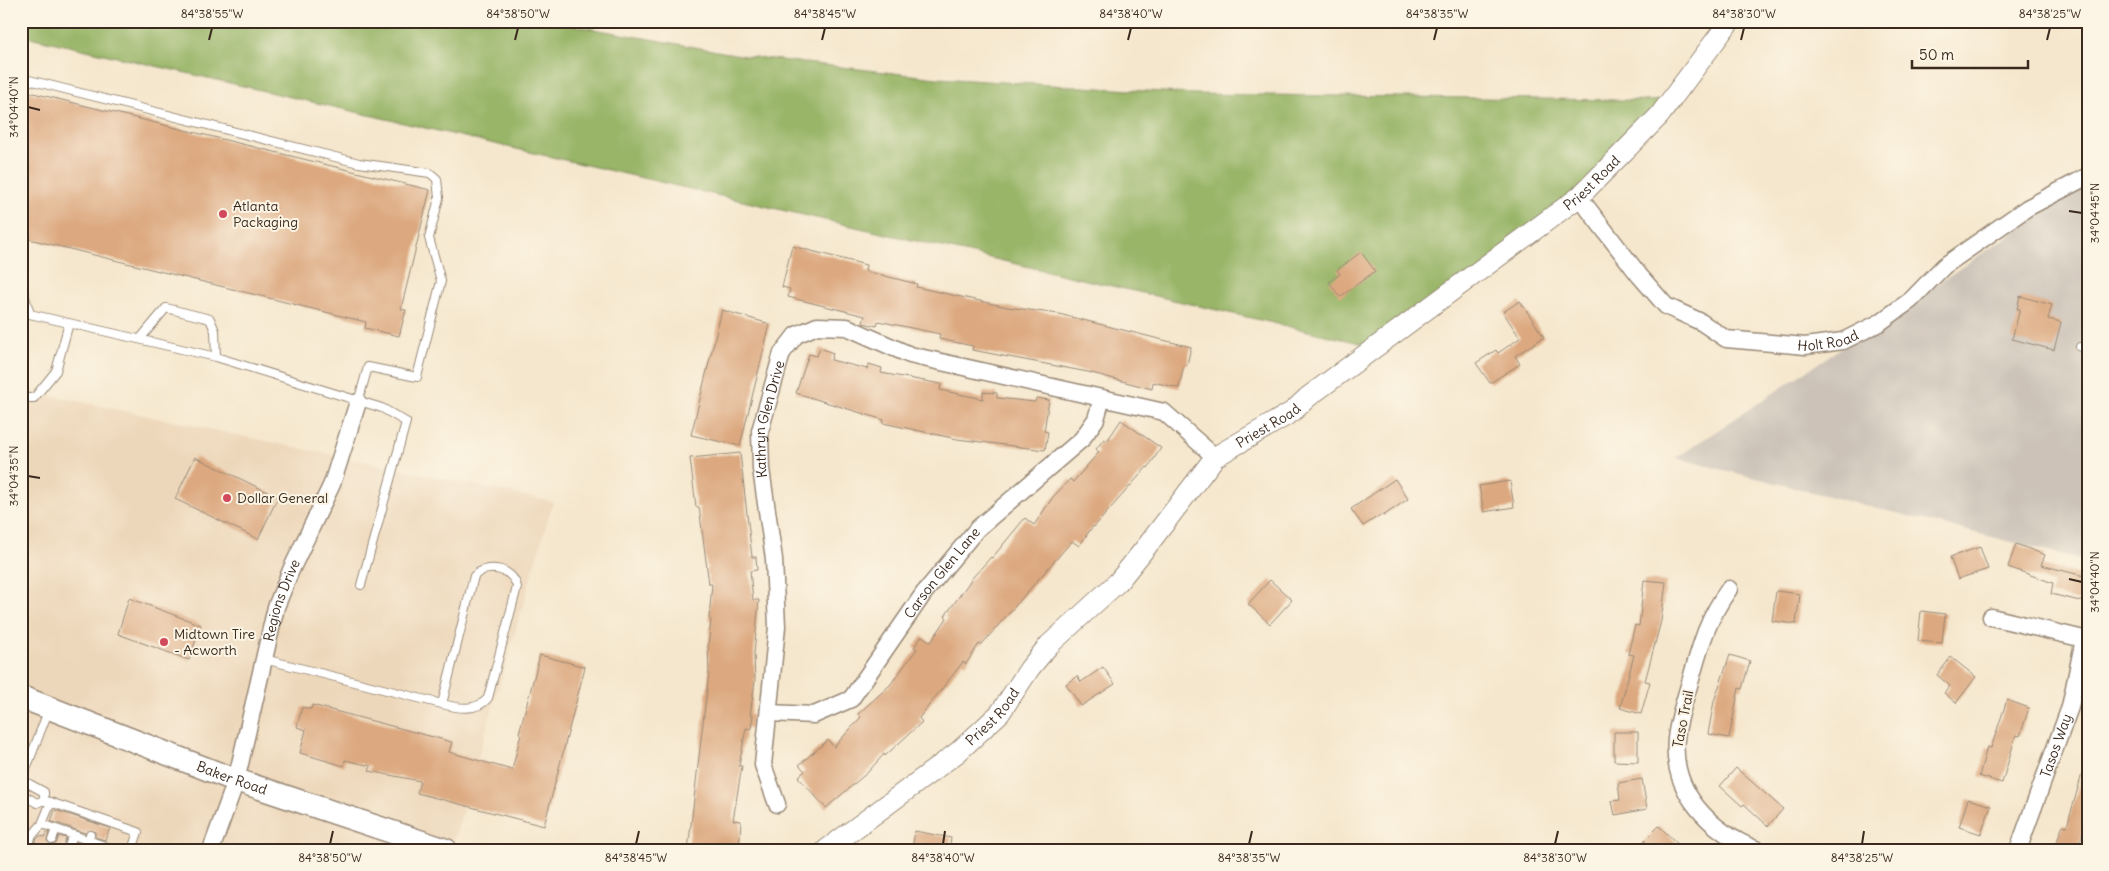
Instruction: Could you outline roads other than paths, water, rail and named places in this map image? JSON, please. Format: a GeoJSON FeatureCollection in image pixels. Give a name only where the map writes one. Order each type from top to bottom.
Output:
{"type":"FeatureCollection","features":[{"type":"Feature","properties":{"kind":"main road","name":"Baker Road"},"geometry":{"type":"LineString","coordinates":[[21,697],[236,781],[446,850]]}},
{"type":"Feature","properties":{"kind":"street","name":"Priest Road"},"geometry":{"type":"LineString","coordinates":[[826,850],[958,752],[1000,713],[1030,668],[1049,645],[1118,582],[1215,457],[1292,412],[1308,398],[1579,196],[1659,116],[1730,21]]}},
{"type":"Feature","properties":{"kind":"street","name":"Holt Road"},"geometry":{"type":"LineString","coordinates":[[1579,196],[1639,275],[1666,306],[1701,322],[1726,339],[1805,346],[1844,340],[1879,323],[1912,300],[1944,266],[2027,208],[2088,176]]}},
{"type":"Feature","properties":{"kind":"street","name":"Kathryn Glen Drive"},"geometry":{"type":"LineString","coordinates":[[778,804],[763,766],[777,627],[774,559],[761,469],[760,431],[782,353],[796,335],[817,326],[847,327],[910,355],[1164,412],[1215,457]]}},
{"type":"Feature","properties":{"kind":"street","name":"Carson Glen Lane"},"geometry":{"type":"LineString","coordinates":[[769,713],[814,714],[851,699],[924,593],[977,529],[1082,439],[1096,419],[1102,398]]}},
{"type":"Feature","properties":{"kind":"street","name":"Regions Drive"},"geometry":{"type":"LineString","coordinates":[[211,850],[236,781],[276,607],[291,570],[332,484],[358,402]]}},
{"type":"Feature","properties":{"kind":"street","name":"Taso Trail"},"geometry":{"type":"LineString","coordinates":[[1729,589],[1716,606],[1702,639],[1680,718],[1676,754],[1679,772],[1686,792],[1698,810],[1710,823],[1728,837],[1758,850]]}},
{"type":"Feature","properties":{"kind":"street"},"geometry":{"type":"LineString","coordinates":[[1992,618],[2086,640]]}},
{"type":"Feature","properties":{"kind":"street","name":"Tasos Way"},"geometry":{"type":"LineString","coordinates":[[2018,850],[2070,707],[2086,640]]}},
{"type":"Feature","properties":{"kind":"lane"},"geometry":{"type":"LineString","coordinates":[[21,78],[358,162],[430,173],[437,179],[439,198],[429,238],[441,281],[417,378],[368,367],[358,402]]}},
{"type":"Feature","properties":{"kind":"lane"},"geometry":{"type":"LineString","coordinates":[[21,284],[30,314]]}},
{"type":"Feature","properties":{"kind":"lane"},"geometry":{"type":"LineString","coordinates":[[140,340],[166,308],[210,319],[215,331],[216,358]]}},
{"type":"Feature","properties":{"kind":"lane"},"geometry":{"type":"LineString","coordinates":[[21,312],[216,358],[382,408],[406,422],[361,585]]}},
{"type":"Feature","properties":{"kind":"lane"},"geometry":{"type":"LineString","coordinates":[[21,398],[34,398],[56,372],[69,323]]}},
{"type":"Feature","properties":{"kind":"lane"},"geometry":{"type":"LineString","coordinates":[[264,660],[456,708],[480,705],[488,698],[517,587],[516,582],[507,573],[494,568],[486,568],[480,570],[474,576],[442,704]]}},
{"type":"Feature","properties":{"kind":"lane"},"geometry":{"type":"LineString","coordinates":[[27,850],[31,836],[42,824],[48,801],[44,792],[22,781],[50,708]]}},
{"type":"Feature","properties":{"kind":"lane"},"geometry":{"type":"LineString","coordinates":[[21,794],[37,804],[48,801],[138,832],[132,850]]}},
{"type":"Feature","properties":{"kind":"lane"},"geometry":{"type":"LineString","coordinates":[[42,824],[89,838],[100,847],[115,850]]}},
{"type":"Feature","properties":{"kind":"lane"},"geometry":{"type":"LineString","coordinates":[[52,840],[56,829]]}},
{"type":"Feature","properties":{"kind":"lane"},"geometry":{"type":"LineString","coordinates":[[68,831],[69,846]]}},
{"type":"Feature","properties":{"kind":"lane"},"geometry":{"type":"LineString","coordinates":[[84,850],[89,838]]}},
{"type":"Feature","properties":{"kind":"place","name":"Atlanta Packaging"},"geometry":{"type":"Point","coordinates":[223,214]}},
{"type":"Feature","properties":{"kind":"place","name":"Dollar General"},"geometry":{"type":"Point","coordinates":[227,498]}},
{"type":"Feature","properties":{"kind":"place","name":"Midtown Tire - Acworth"},"geometry":{"type":"Point","coordinates":[164,642]}}]}
